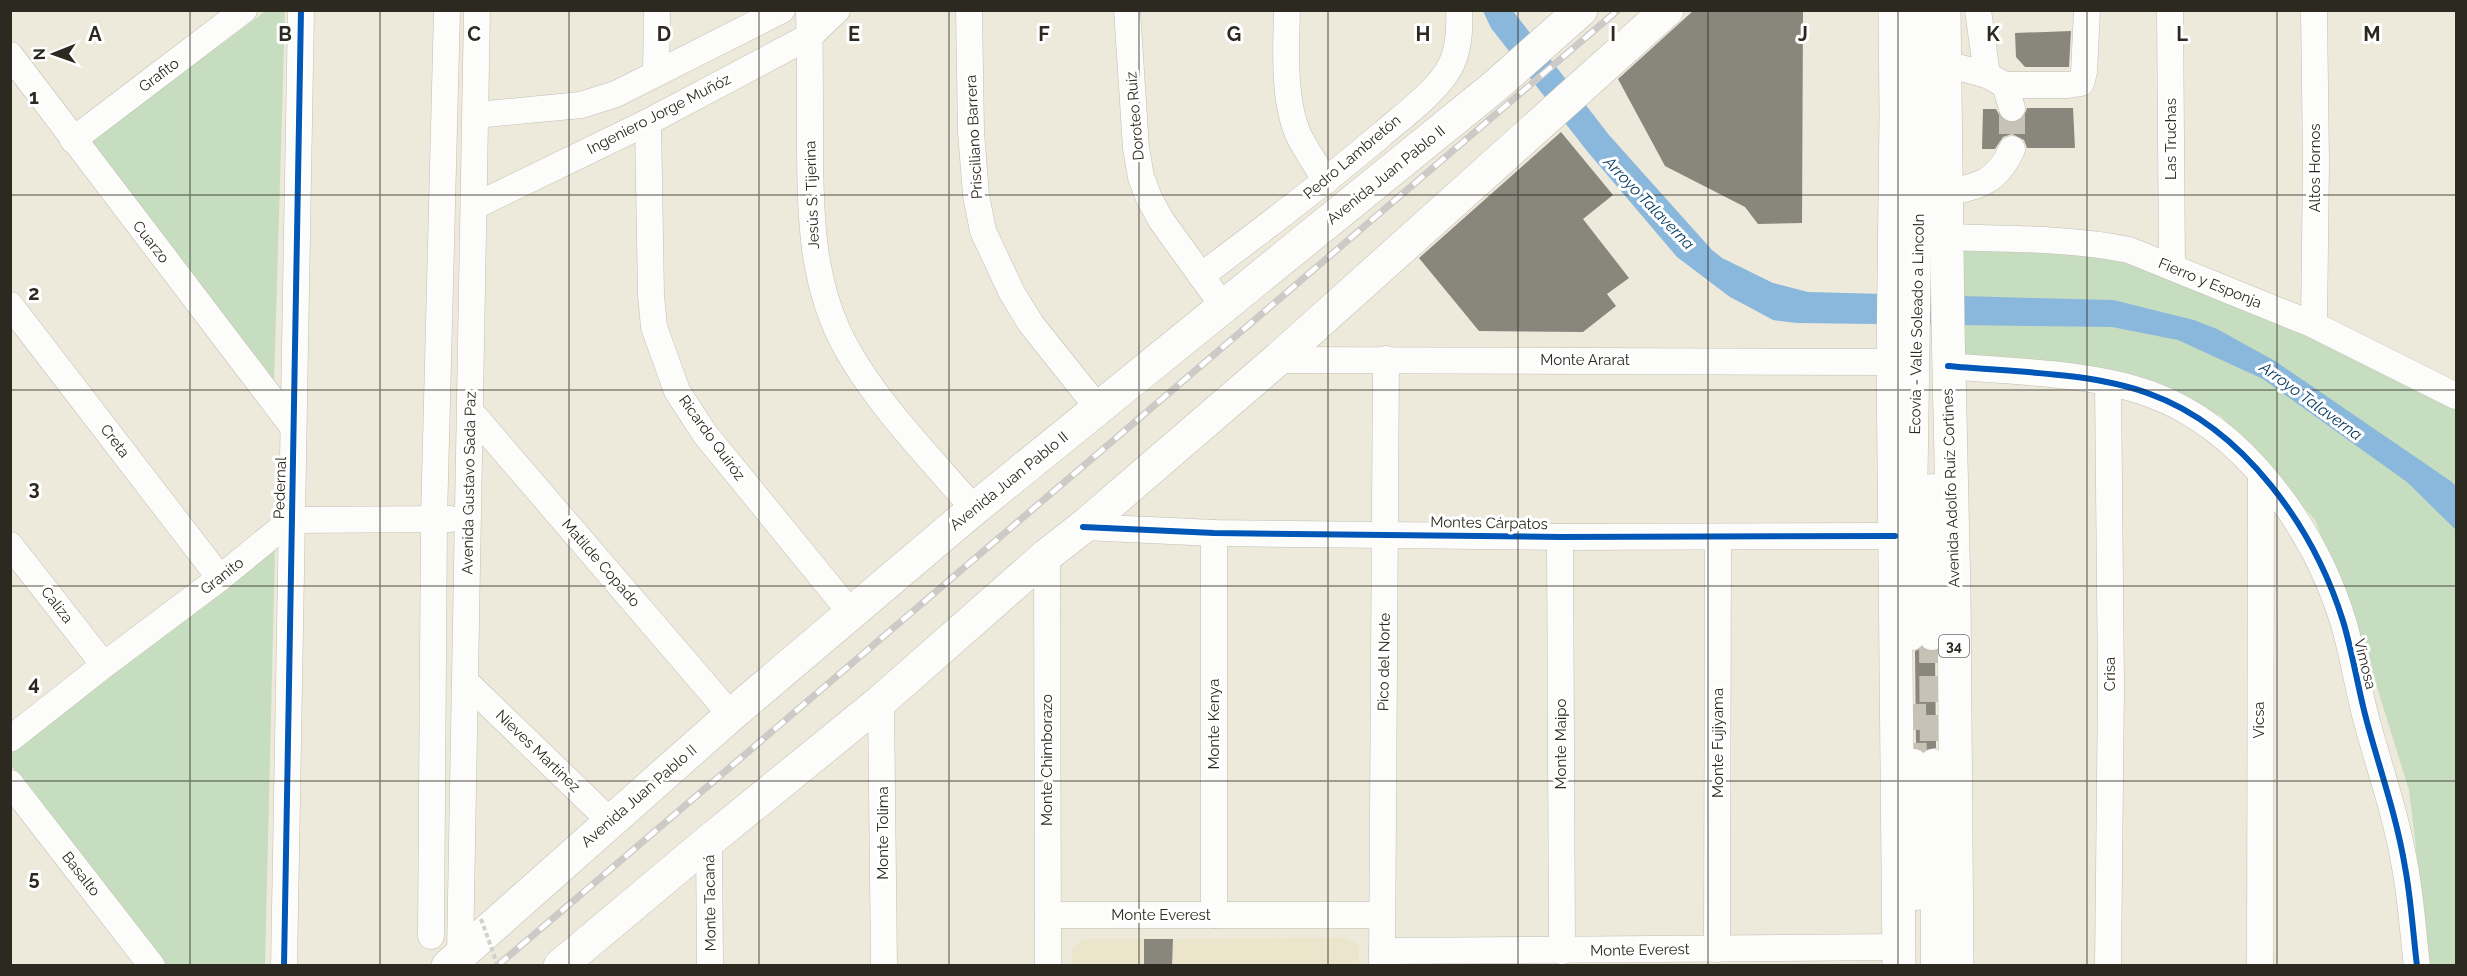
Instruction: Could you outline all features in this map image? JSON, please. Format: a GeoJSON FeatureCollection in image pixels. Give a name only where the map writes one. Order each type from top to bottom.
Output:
{"type":"FeatureCollection","features":[{"type":"Feature","properties":{"kind":"main road"},"geometry":{"type":"LineString","coordinates":[[560,966],[579,955],[709,841],[881,701],[1047,555],[1083,527],[1277,360],[1666,10]]}},
{"type":"Feature","properties":{"kind":"main road"},"geometry":{"type":"LineString","coordinates":[[1881,10],[1896,115]]}},
{"type":"Feature","properties":{"kind":"main road"},"geometry":{"type":"LineString","coordinates":[[1895,10],[1893,362],[1905,959]]}},
{"type":"Feature","properties":{"kind":"main road","name":"Avenida Adolfo Ruíz Cortines"},"geometry":{"type":"LineString","coordinates":[[1944,10],[1948,366],[1954,593],[1957,966]]}},
{"type":"Feature","properties":{"kind":"main road","name":"Avenida Juan Pablo II"},"geometry":{"type":"LineString","coordinates":[[454,960],[731,715],[974,509],[1494,87],[1572,18]]}},
{"type":"Feature","properties":{"kind":"street","name":"Grafito"},"geometry":{"type":"LineString","coordinates":[[73,140],[244,10]]}},
{"type":"Feature","properties":{"kind":"street","name":"Pedernal"},"geometry":{"type":"LineString","coordinates":[[284,966],[301,10]]}},
{"type":"Feature","properties":{"kind":"street"},"geometry":{"type":"LineString","coordinates":[[431,936],[434,519],[447,10]]}},
{"type":"Feature","properties":{"kind":"street","name":"Avenida Gustavo Sada Paz"},"geometry":{"type":"LineString","coordinates":[[454,960],[465,681],[477,10]]}},
{"type":"Feature","properties":{"kind":"street"},"geometry":{"type":"LineString","coordinates":[[656,73],[657,10]]}},
{"type":"Feature","properties":{"kind":"street"},"geometry":{"type":"LineString","coordinates":[[476,115],[581,105],[616,94],[782,10]]}},
{"type":"Feature","properties":{"kind":"street","name":"Jesús S. Tijerina"},"geometry":{"type":"LineString","coordinates":[[809,10],[810,209],[814,253],[826,305],[861,374],[974,509]]}},
{"type":"Feature","properties":{"kind":"street","name":"Ingeniero Jorge Muñóz"},"geometry":{"type":"LineString","coordinates":[[475,206],[648,122],[810,36],[837,10]]}},
{"type":"Feature","properties":{"kind":"street","name":"Prisciliano Barrera"},"geometry":{"type":"LineString","coordinates":[[969,10],[971,132],[976,195],[983,231],[1012,293],[1031,324],[1098,408]]}},
{"type":"Feature","properties":{"kind":"street","name":"Doroteo Ruíz"},"geometry":{"type":"LineString","coordinates":[[1127,10],[1136,148],[1141,177],[1161,220],[1223,306]]}},
{"type":"Feature","properties":{"kind":"street"},"geometry":{"type":"LineString","coordinates":[[1287,10],[1287,54],[1292,113],[1299,135],[1326,181]]}},
{"type":"Feature","properties":{"kind":"street","name":"Pedro Lambretón"},"geometry":{"type":"LineString","coordinates":[[1202,276],[1326,181],[1418,104],[1446,74],[1454,59],[1458,42],[1459,10]]}},
{"type":"Feature","properties":{"kind":"street","name":"Ecovía - Valle Soleado a Lincoln"},"geometry":{"type":"LineString","coordinates":[[1918,10],[1922,637],[1930,10]]}},
{"type":"Feature","properties":{"kind":"street"},"geometry":{"type":"LineString","coordinates":[[1978,10],[2001,90]]}},
{"type":"Feature","properties":{"kind":"street"},"geometry":{"type":"LineString","coordinates":[[1946,64],[2001,90],[2068,86],[2081,83],[2087,10]]}},
{"type":"Feature","properties":{"kind":"street","name":"Las Truchas"},"geometry":{"type":"LineString","coordinates":[[2170,10],[2172,267]]}},
{"type":"Feature","properties":{"kind":"street","name":"Altos Hornos"},"geometry":{"type":"LineString","coordinates":[[2314,10],[2316,163],[2314,326]]}},
{"type":"Feature","properties":{"kind":"street","name":"Cuarzo"},"geometry":{"type":"LineString","coordinates":[[10,55],[293,427]]}},
{"type":"Feature","properties":{"kind":"street","name":"Ricardo Quiróz"},"geometry":{"type":"LineString","coordinates":[[648,122],[651,295],[654,327],[677,391],[705,434],[851,613]]}},
{"type":"Feature","properties":{"kind":"street"},"geometry":{"type":"LineString","coordinates":[[1946,193],[1987,182],[2004,166],[2012,148]]}},
{"type":"Feature","properties":{"kind":"street","name":"Fierro y Esponja"},"geometry":{"type":"LineString","coordinates":[[1947,237],[2098,244],[2129,250],[2314,326],[2457,396]]}},
{"type":"Feature","properties":{"kind":"street","name":"Creta"},"geometry":{"type":"LineString","coordinates":[[10,304],[220,578]]}},
{"type":"Feature","properties":{"kind":"street","name":"Pico del Norte"},"geometry":{"type":"LineString","coordinates":[[1382,958],[1386,359]]}},
{"type":"Feature","properties":{"kind":"street","name":"Monte Ararat"},"geometry":{"type":"LineString","coordinates":[[1277,360],[1893,362]]}},
{"type":"Feature","properties":{"kind":"street","name":"Vimosa"},"geometry":{"type":"LineString","coordinates":[[1948,366],[2108,383],[2149,394],[2192,414],[2211,426],[2261,475],[2292,515],[2316,554],[2342,620],[2406,867],[2417,966]]}},
{"type":"Feature","properties":{"kind":"street","name":"Crisa"},"geometry":{"type":"LineString","coordinates":[[2108,383],[2111,688],[2108,966]]}},
{"type":"Feature","properties":{"kind":"street","name":"Matilde Copado"},"geometry":{"type":"LineString","coordinates":[[471,412],[731,715]]}},
{"type":"Feature","properties":{"kind":"street","name":"Vicsa"},"geometry":{"type":"LineString","coordinates":[[2260,966],[2261,475]]}},
{"type":"Feature","properties":{"kind":"street"},"geometry":{"type":"LineString","coordinates":[[291,520],[468,519]]}},
{"type":"Feature","properties":{"kind":"street","name":"Granito"},"geometry":{"type":"LineString","coordinates":[[10,739],[220,578],[291,520]]}},
{"type":"Feature","properties":{"kind":"street","name":"Montes Cárpatos"},"geometry":{"type":"LineString","coordinates":[[1083,527],[1214,532],[1560,537],[1895,536]]}},
{"type":"Feature","properties":{"kind":"street","name":"Monte Kenya"},"geometry":{"type":"LineString","coordinates":[[1214,532],[1214,915]]}},
{"type":"Feature","properties":{"kind":"street","name":"Monte Maipo"},"geometry":{"type":"LineString","coordinates":[[1560,537],[1562,951]]}},
{"type":"Feature","properties":{"kind":"street","name":"Monte Fujiyama"},"geometry":{"type":"LineString","coordinates":[[1717,949],[1718,537]]}},
{"type":"Feature","properties":{"kind":"street","name":"Caliza"},"geometry":{"type":"LineString","coordinates":[[10,545],[104,665]]}},
{"type":"Feature","properties":{"kind":"street","name":"Monte Chimborazo"},"geometry":{"type":"LineString","coordinates":[[1047,555],[1048,966]]}},
{"type":"Feature","properties":{"kind":"street","name":"Nieves Martínez"},"geometry":{"type":"LineString","coordinates":[[465,681],[610,820]]}},
{"type":"Feature","properties":{"kind":"street","name":"Monte Tolima"},"geometry":{"type":"LineString","coordinates":[[881,701],[884,966]]}},
{"type":"Feature","properties":{"kind":"street"},"geometry":{"type":"LineString","coordinates":[[1905,959],[1923,762],[1934,966]]}},
{"type":"Feature","properties":{"kind":"street","name":"Basalto"},"geometry":{"type":"LineString","coordinates":[[10,783],[152,966]]}},
{"type":"Feature","properties":{"kind":"street","name":"Monte Tacaná"},"geometry":{"type":"LineString","coordinates":[[709,841],[711,966]]}},
{"type":"Feature","properties":{"kind":"street","name":"Monte Everest"},"geometry":{"type":"LineString","coordinates":[[1048,915],[1382,915]]}},
{"type":"Feature","properties":{"kind":"street","name":"Monte Everest"},"geometry":{"type":"LineString","coordinates":[[1382,958],[1562,951],[1717,949],[1905,959]]}},
{"type":"Feature","properties":{"kind":"path"},"geometry":{"type":"LineString","coordinates":[[481,919],[498,966]]}},
{"type":"Feature","properties":{"kind":"shaded area"},"geometry":{"type":"Polygon","coordinates":[[[1347,938],[1359,946],[1359,965],[1072,966],[1072,950],[1082,939],[1347,938]]]}},
{"type":"Feature","properties":{"kind":"green space"},"geometry":{"type":"Polygon","coordinates":[[[266,11],[285,11],[274,384],[89,143],[266,11]]]}},
{"type":"Feature","properties":{"kind":"green space"},"geometry":{"type":"Polygon","coordinates":[[[1960,243],[2097,248],[2244,302],[2456,407],[2456,965],[2430,965],[2409,790],[2363,642],[2315,520],[2221,416],[2136,377],[1961,363],[1960,243]]]}},
{"type":"Feature","properties":{"kind":"green space"},"geometry":{"type":"Polygon","coordinates":[[[275,548],[265,965],[164,965],[11,765],[11,751],[275,548]]]}},
{"type":"Feature","properties":{"kind":"water","name":"Arroyo Talaverna"},"geometry":{"type":"Polygon","coordinates":[[[1483,11],[1513,11],[1609,135],[1712,250],[1722,258],[1773,283],[1808,292],[2113,300],[2194,320],[2217,329],[2275,361],[2452,482],[2456,487],[2456,530],[2407,482],[2263,379],[2178,340],[2112,327],[1797,323],[1773,320],[1730,297],[1677,257],[1587,151],[1491,28],[1483,11]]]}},
{"type":"Feature","properties":{"kind":"building"},"geometry":{"type":"Polygon","coordinates":[[[1694,10],[1803,10],[1802,223],[1758,224],[1745,207],[1665,166],[1618,79],[1694,10]]]}},
{"type":"Feature","properties":{"kind":"building"},"geometry":{"type":"Polygon","coordinates":[[[2071,31],[2069,67],[2025,67],[2016,57],[2015,33],[2071,31]]]}},
{"type":"Feature","properties":{"kind":"building"},"geometry":{"type":"Polygon","coordinates":[[[2027,108],[2073,108],[2075,148],[2027,148],[2024,140],[2012,134],[2003,137],[1995,149],[1982,149],[1983,109],[1996,109],[2001,118],[2009,123],[2023,119],[2027,108]]]}},
{"type":"Feature","properties":{"kind":"building"},"geometry":{"type":"Polygon","coordinates":[[[1561,132],[1613,195],[1583,219],[1629,278],[1607,294],[1616,306],[1583,332],[1479,331],[1419,258],[1561,132]]]}},
{"type":"Feature","properties":{"kind":"building"},"geometry":{"type":"Polygon","coordinates":[[[1922,648],[1931,652],[1935,651],[1936,748],[1923,751],[1916,747],[1915,651],[1922,648]]]}},
{"type":"Feature","properties":{"kind":"building"},"geometry":{"type":"Polygon","coordinates":[[[1144,939],[1173,939],[1172,966],[1144,966],[1144,939]]]}},
{"type":"Feature","properties":{"kind":"tunnel"},"geometry":{"type":"LineString","coordinates":[[2012,108],[2012,149]]}},
{"type":"Feature","properties":{"kind":"tunnel"},"geometry":{"type":"LineString","coordinates":[[1932,637],[1933,762]]}},
{"type":"Feature","properties":{"kind":"tunnel"},"geometry":{"type":"LineString","coordinates":[[1913,704],[1914,762]]}},
{"type":"Feature","properties":{"kind":"railway"},"geometry":{"type":"LineString","coordinates":[[497,966],[1618,10]]}},
{"type":"Feature","properties":{"kind":"cycle path"},"geometry":{"type":"LineString","coordinates":[[284,966],[301,10]]}},
{"type":"Feature","properties":{"kind":"cycle path"},"geometry":{"type":"LineString","coordinates":[[1948,366],[2077,377],[2150,394],[2184,410],[2216,431],[2245,456],[2271,485],[2294,517],[2314,551],[2343,621],[2367,722],[2402,849],[2417,966]]}},
{"type":"Feature","properties":{"kind":"cycle path"},"geometry":{"type":"LineString","coordinates":[[1083,527],[1214,533],[1560,537],[1895,536]]}}]}
